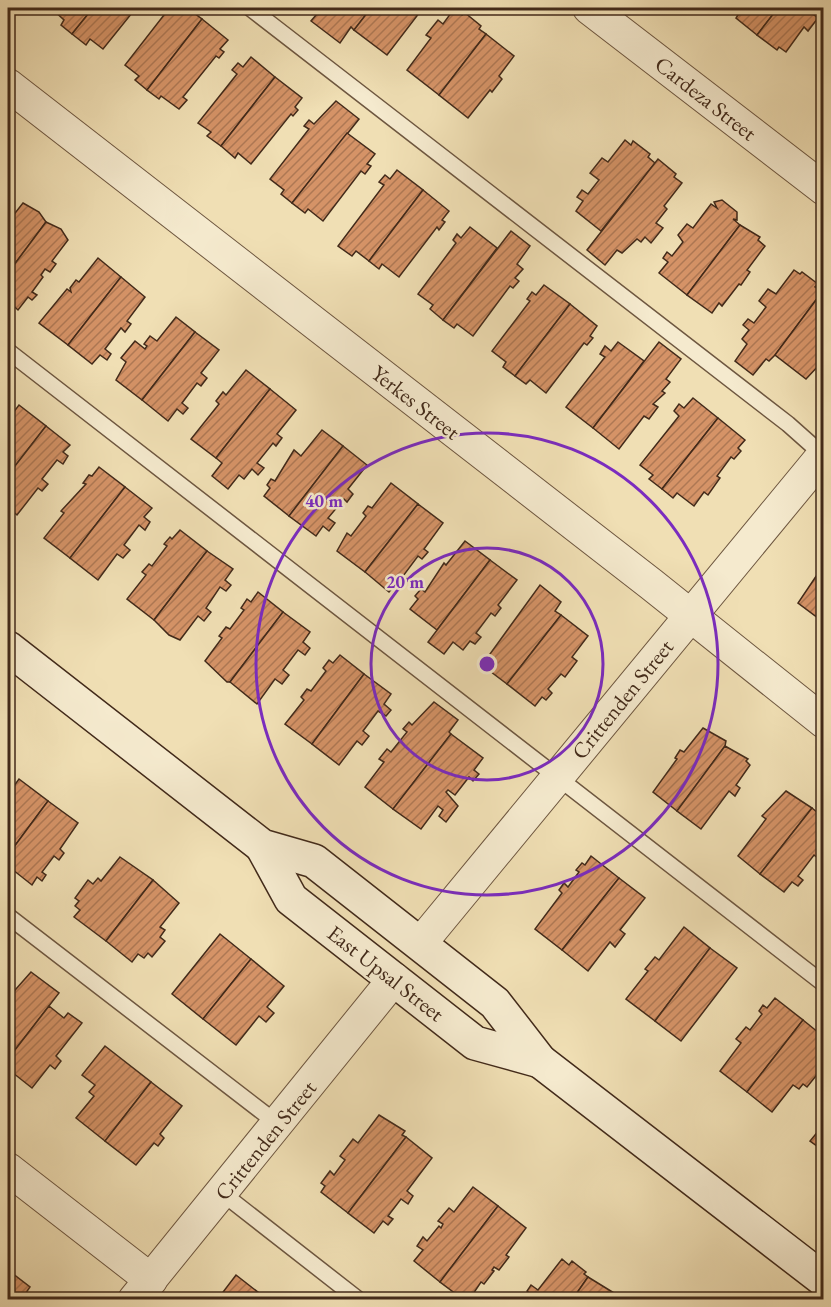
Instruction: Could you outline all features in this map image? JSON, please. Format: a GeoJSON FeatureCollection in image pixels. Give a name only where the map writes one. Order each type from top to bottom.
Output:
{"type":"FeatureCollection","features":[{"type":"Feature","properties":{"kind":"street","name":"Cardeza Street"},"geometry":{"type":"LineString","coordinates":[[589,8],[824,189]]}},
{"type":"Feature","properties":{"kind":"street","name":"Yerkes Street"},"geometry":{"type":"LineString","coordinates":[[8,85],[824,722]]}},
{"type":"Feature","properties":{"kind":"street","name":"Crittenden Street"},"geometry":{"type":"LineString","coordinates":[[420,944],[823,455]]}},
{"type":"Feature","properties":{"kind":"street","name":"East Upsal Street"},"geometry":{"type":"LineString","coordinates":[[8,648],[262,846],[314,861],[495,1003],[540,1060],[824,1280]]}},
{"type":"Feature","properties":{"kind":"street","name":"East Upsal Street"},"geometry":{"type":"LineString","coordinates":[[262,846],[291,899],[475,1043],[540,1060]]}},
{"type":"Feature","properties":{"kind":"street","name":"Crittenden Street"},"geometry":{"type":"LineString","coordinates":[[143,1289],[394,979]]}},
{"type":"Feature","properties":{"kind":"street"},"geometry":{"type":"LineString","coordinates":[[8,1169],[143,1289]]}},
{"type":"Feature","properties":{"kind":"lane"},"geometry":{"type":"LineString","coordinates":[[250,8],[769,409],[823,455]]}},
{"type":"Feature","properties":{"kind":"lane"},"geometry":{"type":"LineString","coordinates":[[8,351],[824,984]]}},
{"type":"Feature","properties":{"kind":"lane"},"geometry":{"type":"LineString","coordinates":[[8,916],[278,1125]]}},
{"type":"Feature","properties":{"kind":"lane"},"geometry":{"type":"LineString","coordinates":[[222,1194],[359,1299]]}},
{"type":"Feature","properties":{"kind":"building"},"geometry":{"type":"Polygon","coordinates":[[[51,8],[93,8],[72,34],[61,25],[64,20],[51,8]]]}},
{"type":"Feature","properties":{"kind":"building"},"geometry":{"type":"Polygon","coordinates":[[[93,8],[136,8],[103,49],[90,39],[86,45],[72,34],[93,8]]]}},
{"type":"Feature","properties":{"kind":"building"},"geometry":{"type":"Polygon","coordinates":[[[163,8],[187,8],[202,19],[147,90],[135,80],[139,76],[125,65],[164,15],[159,12],[163,8]]]}},
{"type":"Feature","properties":{"kind":"building"},"geometry":{"type":"Polygon","coordinates":[[[322,8],[371,8],[354,30],[351,27],[340,43],[311,21],[322,8]]]}},
{"type":"Feature","properties":{"kind":"building"},"geometry":{"type":"Polygon","coordinates":[[[371,8],[423,8],[387,55],[354,30],[371,8]]]}},
{"type":"Feature","properties":{"kind":"building"},"geometry":{"type":"Polygon","coordinates":[[[734,8],[778,8],[757,35],[736,18],[738,15],[731,11],[734,8]]]}},
{"type":"Feature","properties":{"kind":"building"},"geometry":{"type":"Polygon","coordinates":[[[778,8],[820,8],[814,15],[818,18],[808,31],[804,27],[786,52],[779,47],[777,50],[757,35],[778,8]]]}},
{"type":"Feature","properties":{"kind":"building"},"geometry":{"type":"Polygon","coordinates":[[[454,9],[462,15],[464,12],[481,26],[479,29],[486,34],[439,95],[407,70],[431,38],[426,35],[438,20],[443,24],[454,9]]]}},
{"type":"Feature","properties":{"kind":"building"},"geometry":{"type":"Polygon","coordinates":[[[202,19],[228,40],[220,49],[224,52],[219,58],[216,56],[183,97],[187,100],[179,109],[161,96],[159,99],[147,90],[202,19]]]}},
{"type":"Feature","properties":{"kind":"building"},"geometry":{"type":"Polygon","coordinates":[[[486,34],[514,56],[499,76],[502,79],[492,92],[490,90],[468,118],[439,95],[486,34]]]}},
{"type":"Feature","properties":{"kind":"building"},"geometry":{"type":"Polygon","coordinates":[[[251,57],[275,77],[221,146],[207,136],[211,132],[198,123],[237,74],[232,70],[238,63],[243,67],[251,57]]]}},
{"type":"Feature","properties":{"kind":"building"},"geometry":{"type":"Polygon","coordinates":[[[275,77],[302,98],[295,107],[298,110],[293,116],[291,114],[251,164],[238,153],[235,158],[221,146],[275,77]]]}},
{"type":"Feature","properties":{"kind":"building"},"geometry":{"type":"Polygon","coordinates":[[[336,101],[359,119],[292,203],[281,194],[284,190],[270,179],[309,129],[304,126],[309,120],[314,124],[336,101]]]}},
{"type":"Feature","properties":{"kind":"building"},"geometry":{"type":"Polygon","coordinates":[[[347,133],[375,154],[367,164],[371,166],[365,174],[361,171],[323,221],[308,209],[305,213],[292,203],[347,133]]]}},
{"type":"Feature","properties":{"kind":"building"},"geometry":{"type":"Polygon","coordinates":[[[625,140],[631,145],[633,141],[650,154],[648,157],[655,163],[601,231],[576,211],[583,201],[577,197],[582,190],[588,194],[599,180],[590,173],[602,158],[608,162],[625,140]]]}},
{"type":"Feature","properties":{"kind":"building"},"geometry":{"type":"Polygon","coordinates":[[[658,159],[676,174],[674,177],[682,183],[664,206],[667,209],[656,223],[663,228],[651,243],[645,237],[641,242],[637,239],[622,253],[617,250],[605,265],[587,250],[658,159]]]}},
{"type":"Feature","properties":{"kind":"building"},"geometry":{"type":"Polygon","coordinates":[[[397,170],[423,190],[369,261],[356,251],[352,256],[338,246],[384,185],[379,182],[385,175],[390,179],[397,170]]]}},
{"type":"Feature","properties":{"kind":"building"},"geometry":{"type":"Polygon","coordinates":[[[423,190],[449,211],[442,220],[445,222],[439,230],[437,227],[399,277],[382,264],[379,269],[369,261],[423,190]]]}},
{"type":"Feature","properties":{"kind":"building"},"geometry":{"type":"Polygon","coordinates":[[[722,200],[737,212],[737,220],[733,219],[740,225],[687,295],[659,273],[668,262],[663,258],[667,252],[672,256],[683,242],[678,235],[687,224],[693,228],[711,204],[717,208],[714,202],[722,200]]]}},
{"type":"Feature","properties":{"kind":"building"},"geometry":{"type":"Polygon","coordinates":[[[23,203],[39,212],[46,222],[8,273],[8,222],[23,203]]]}},
{"type":"Feature","properties":{"kind":"building"},"geometry":{"type":"Polygon","coordinates":[[[46,222],[61,229],[68,240],[52,261],[56,264],[50,272],[45,269],[41,275],[43,277],[32,292],[37,295],[32,300],[28,297],[18,310],[8,301],[8,273],[46,222]]]}},
{"type":"Feature","properties":{"kind":"building"},"geometry":{"type":"Polygon","coordinates":[[[740,225],[760,237],[758,240],[765,246],[747,270],[750,272],[741,285],[739,284],[722,306],[719,303],[712,313],[687,295],[740,225]]]}},
{"type":"Feature","properties":{"kind":"building"},"geometry":{"type":"Polygon","coordinates":[[[470,227],[497,248],[443,320],[430,309],[433,305],[418,294],[456,243],[453,240],[457,234],[461,238],[470,227]]]}},
{"type":"Feature","properties":{"kind":"building"},"geometry":{"type":"Polygon","coordinates":[[[511,231],[530,246],[517,264],[523,269],[515,278],[519,281],[513,288],[510,286],[473,336],[457,324],[454,328],[443,320],[511,231]]]}},
{"type":"Feature","properties":{"kind":"building"},"geometry":{"type":"Polygon","coordinates":[[[98,258],[121,277],[68,345],[39,323],[67,289],[71,292],[70,288],[76,280],[79,282],[98,258]]]}},
{"type":"Feature","properties":{"kind":"building"},"geometry":{"type":"Polygon","coordinates":[[[794,270],[800,274],[802,272],[818,284],[815,287],[822,292],[775,355],[769,361],[766,359],[753,375],[735,361],[747,344],[742,339],[749,330],[743,325],[748,319],[754,323],[766,307],[759,301],[768,289],[776,294],[794,270]]]}},
{"type":"Feature","properties":{"kind":"building"},"geometry":{"type":"Polygon","coordinates":[[[121,277],[145,297],[127,321],[131,324],[125,332],[121,328],[105,349],[111,354],[107,360],[100,355],[92,364],[68,345],[121,277]]]}},
{"type":"Feature","properties":{"kind":"building"},"geometry":{"type":"Polygon","coordinates":[[[544,285],[570,304],[515,376],[503,367],[506,362],[492,351],[530,301],[527,299],[532,292],[536,295],[544,285]]]}},
{"type":"Feature","properties":{"kind":"building"},"geometry":{"type":"Polygon","coordinates":[[[822,292],[824,355],[818,362],[820,364],[806,379],[775,355],[822,292]]]}},
{"type":"Feature","properties":{"kind":"building"},"geometry":{"type":"Polygon","coordinates":[[[570,304],[597,326],[590,336],[593,338],[587,345],[584,343],[546,393],[530,380],[526,384],[515,376],[570,304]]]}},
{"type":"Feature","properties":{"kind":"building"},"geometry":{"type":"Polygon","coordinates":[[[176,317],[195,332],[142,400],[116,380],[126,362],[121,358],[135,341],[145,349],[147,346],[144,344],[150,336],[157,341],[176,317]]]}},
{"type":"Feature","properties":{"kind":"building"},"geometry":{"type":"Polygon","coordinates":[[[195,332],[219,350],[201,373],[207,378],[201,386],[197,383],[182,403],[188,408],[183,414],[177,409],[168,421],[142,400],[195,332]]]}},
{"type":"Feature","properties":{"kind":"building"},"geometry":{"type":"Polygon","coordinates":[[[618,342],[644,361],[593,428],[566,407],[605,357],[600,354],[605,346],[611,351],[618,342]]]}},
{"type":"Feature","properties":{"kind":"building"},"geometry":{"type":"Polygon","coordinates":[[[659,342],[681,359],[666,379],[670,382],[662,391],[665,393],[653,404],[658,407],[649,419],[644,416],[619,449],[593,428],[659,342]]]}},
{"type":"Feature","properties":{"kind":"building"},"geometry":{"type":"Polygon","coordinates":[[[246,370],[270,389],[216,458],[191,439],[219,404],[216,401],[223,392],[226,395],[246,370]]]}},
{"type":"Feature","properties":{"kind":"building"},"geometry":{"type":"Polygon","coordinates":[[[270,389],[296,410],[277,434],[282,438],[276,446],[273,443],[257,463],[264,468],[258,475],[252,469],[244,479],[239,475],[228,489],[212,476],[222,463],[216,458],[270,389]]]}},
{"type":"Feature","properties":{"kind":"building"},"geometry":{"type":"Polygon","coordinates":[[[693,398],[718,418],[662,489],[649,479],[653,475],[640,465],[679,416],[674,411],[679,404],[684,408],[693,398]]]}},
{"type":"Feature","properties":{"kind":"building"},"geometry":{"type":"Polygon","coordinates":[[[19,405],[46,426],[8,475],[8,409],[13,413],[19,405]]]}},
{"type":"Feature","properties":{"kind":"building"},"geometry":{"type":"Polygon","coordinates":[[[718,418],[745,440],[738,448],[741,451],[734,459],[731,457],[717,476],[720,478],[708,495],[704,492],[694,506],[677,493],[673,498],[662,489],[718,418]]]}},
{"type":"Feature","properties":{"kind":"building"},"geometry":{"type":"Polygon","coordinates":[[[46,426],[70,445],[63,452],[68,456],[63,464],[57,460],[42,479],[48,484],[42,491],[38,488],[17,515],[8,507],[8,475],[46,426]]]}},
{"type":"Feature","properties":{"kind":"building"},"geometry":{"type":"Polygon","coordinates":[[[322,430],[343,446],[289,516],[264,496],[270,488],[267,485],[271,479],[275,481],[294,450],[301,456],[322,430]]]}},
{"type":"Feature","properties":{"kind":"building"},"geometry":{"type":"Polygon","coordinates":[[[343,446],[367,465],[348,489],[353,494],[347,502],[344,499],[328,518],[335,523],[329,531],[323,526],[316,536],[289,516],[343,446]]]}},
{"type":"Feature","properties":{"kind":"building"},"geometry":{"type":"Polygon","coordinates":[[[99,467],[125,487],[70,558],[44,538],[64,513],[61,511],[86,484],[83,483],[89,475],[92,476],[99,467]]]}},
{"type":"Feature","properties":{"kind":"building"},"geometry":{"type":"Polygon","coordinates":[[[391,483],[418,504],[365,572],[337,551],[347,533],[351,536],[366,516],[363,513],[368,506],[372,508],[391,483]]]}},
{"type":"Feature","properties":{"kind":"building"},"geometry":{"type":"Polygon","coordinates":[[[125,487],[152,508],[144,517],[150,522],[145,530],[139,525],[124,545],[130,550],[123,558],[117,554],[98,580],[70,558],[125,487]]]}},
{"type":"Feature","properties":{"kind":"building"},"geometry":{"type":"Polygon","coordinates":[[[418,504],[443,523],[424,549],[428,552],[422,559],[418,556],[403,576],[408,580],[402,587],[397,583],[389,592],[365,572],[418,504]]]}},
{"type":"Feature","properties":{"kind":"building"},"geometry":{"type":"Polygon","coordinates":[[[180,530],[207,551],[154,620],[127,599],[146,575],[142,572],[149,564],[152,566],[167,546],[164,544],[180,530]]]}},
{"type":"Feature","properties":{"kind":"building"},"geometry":{"type":"Polygon","coordinates":[[[465,541],[490,560],[437,630],[410,609],[418,599],[415,596],[421,589],[425,592],[444,563],[446,565],[465,541]]]}},
{"type":"Feature","properties":{"kind":"building"},"geometry":{"type":"Polygon","coordinates":[[[207,551],[233,569],[225,580],[231,585],[226,591],[220,587],[206,608],[211,612],[204,621],[198,616],[180,640],[169,635],[154,620],[207,551]]]}},
{"type":"Feature","properties":{"kind":"building"},"geometry":{"type":"Polygon","coordinates":[[[490,560],[517,580],[498,605],[501,608],[495,616],[491,613],[476,633],[481,637],[475,644],[470,641],[463,650],[453,642],[444,654],[428,642],[490,560]]]}},
{"type":"Feature","properties":{"kind":"building"},"geometry":{"type":"Polygon","coordinates":[[[821,569],[824,570],[822,621],[798,603],[821,569]]]}},
{"type":"Feature","properties":{"kind":"building"},"geometry":{"type":"Polygon","coordinates":[[[540,585],[561,602],[555,611],[561,615],[507,684],[482,665],[540,585]]]}},
{"type":"Feature","properties":{"kind":"building"},"geometry":{"type":"Polygon","coordinates":[[[258,592],[283,612],[230,682],[227,682],[205,661],[222,638],[219,636],[226,627],[230,629],[244,610],[241,608],[247,599],[251,602],[258,592]]]}},
{"type":"Feature","properties":{"kind":"building"},"geometry":{"type":"Polygon","coordinates":[[[283,612],[310,632],[303,642],[310,648],[305,655],[298,650],[283,670],[289,675],[282,684],[275,679],[257,704],[230,682],[283,612]]]}},
{"type":"Feature","properties":{"kind":"building"},"geometry":{"type":"Polygon","coordinates":[[[561,615],[588,636],[572,657],[577,661],[565,677],[561,674],[548,689],[552,693],[546,700],[542,697],[535,706],[507,684],[561,615]]]}},
{"type":"Feature","properties":{"kind":"building"},"geometry":{"type":"Polygon","coordinates":[[[340,655],[364,674],[312,744],[285,724],[304,700],[301,697],[307,689],[311,691],[326,671],[323,668],[329,660],[333,663],[340,655]]]}},
{"type":"Feature","properties":{"kind":"building"},"geometry":{"type":"Polygon","coordinates":[[[364,674],[391,694],[384,704],[391,710],[386,716],[378,711],[363,731],[369,736],[362,745],[357,741],[339,765],[312,744],[364,674]]]}},
{"type":"Feature","properties":{"kind":"building"},"geometry":{"type":"Polygon","coordinates":[[[434,702],[458,720],[449,732],[451,734],[393,809],[365,787],[384,762],[379,759],[387,749],[391,752],[407,732],[403,729],[409,722],[412,725],[434,702]]]}},
{"type":"Feature","properties":{"kind":"building"},"geometry":{"type":"Polygon","coordinates":[[[703,728],[726,741],[725,746],[677,811],[653,792],[677,759],[675,758],[680,750],[684,752],[703,728]]]}},
{"type":"Feature","properties":{"kind":"building"},"geometry":{"type":"Polygon","coordinates":[[[451,734],[483,758],[474,770],[479,774],[473,781],[469,777],[455,795],[448,790],[446,792],[458,806],[446,822],[439,816],[443,810],[438,806],[421,829],[393,809],[451,734]]]}},
{"type":"Feature","properties":{"kind":"building"},"geometry":{"type":"Polygon","coordinates":[[[725,746],[748,759],[746,761],[750,765],[736,785],[740,788],[735,796],[729,791],[701,829],[677,811],[725,746]]]}},
{"type":"Feature","properties":{"kind":"building"},"geometry":{"type":"Polygon","coordinates":[[[19,779],[48,801],[8,855],[8,794],[19,779]]]}},
{"type":"Feature","properties":{"kind":"building"},"geometry":{"type":"Polygon","coordinates":[[[786,791],[812,808],[760,874],[738,856],[766,819],[762,816],[786,791]]]}},
{"type":"Feature","properties":{"kind":"building"},"geometry":{"type":"Polygon","coordinates":[[[48,801],[78,823],[60,849],[64,853],[59,860],[54,856],[42,872],[46,875],[42,881],[37,877],[32,885],[8,866],[8,855],[48,801]]]}},
{"type":"Feature","properties":{"kind":"building"},"geometry":{"type":"Polygon","coordinates":[[[812,808],[824,818],[824,845],[821,849],[824,853],[819,859],[814,855],[798,876],[803,880],[798,886],[792,882],[784,892],[760,874],[812,808]]]}},
{"type":"Feature","properties":{"kind":"building"},"geometry":{"type":"Polygon","coordinates":[[[591,856],[619,878],[562,950],[535,929],[562,893],[559,890],[564,883],[568,887],[579,872],[576,870],[582,863],[585,865],[591,856]]]}},
{"type":"Feature","properties":{"kind":"building"},"geometry":{"type":"Polygon","coordinates":[[[120,857],[153,880],[106,941],[74,917],[80,910],[75,906],[79,901],[75,898],[88,880],[93,884],[98,878],[101,881],[120,857]]]}},
{"type":"Feature","properties":{"kind":"building"},"geometry":{"type":"Polygon","coordinates":[[[619,878],[645,898],[620,930],[625,934],[615,947],[610,942],[588,971],[562,950],[619,878]]]}},
{"type":"Feature","properties":{"kind":"building"},"geometry":{"type":"Polygon","coordinates":[[[153,880],[179,903],[160,927],[165,930],[160,937],[165,941],[152,957],[148,953],[144,958],[138,954],[132,962],[106,941],[153,880]]]}},
{"type":"Feature","properties":{"kind":"building"},"geometry":{"type":"Polygon","coordinates":[[[684,927],[710,948],[655,1021],[626,999],[648,971],[645,969],[655,957],[659,960],[684,927]]]}},
{"type":"Feature","properties":{"kind":"building"},"geometry":{"type":"Polygon","coordinates":[[[220,934],[251,959],[203,1019],[172,994],[220,934]]]}},
{"type":"Feature","properties":{"kind":"building"},"geometry":{"type":"Polygon","coordinates":[[[710,948],[737,968],[681,1041],[655,1021],[710,948]]]}},
{"type":"Feature","properties":{"kind":"building"},"geometry":{"type":"Polygon","coordinates":[[[251,959],[284,986],[267,1007],[274,1013],[266,1022],[259,1016],[236,1045],[203,1019],[251,959]]]}},
{"type":"Feature","properties":{"kind":"building"},"geometry":{"type":"Polygon","coordinates":[[[31,972],[59,993],[8,1059],[8,998],[31,972]]]}},
{"type":"Feature","properties":{"kind":"building"},"geometry":{"type":"Polygon","coordinates":[[[775,998],[803,1020],[747,1092],[720,1071],[741,1043],[736,1039],[746,1027],[750,1030],[762,1014],[759,1011],[763,1005],[767,1008],[775,998]]]}},
{"type":"Feature","properties":{"kind":"building"},"geometry":{"type":"Polygon","coordinates":[[[49,1006],[64,1018],[68,1013],[82,1023],[56,1056],[61,1061],[55,1069],[50,1065],[32,1088],[8,1069],[8,1059],[49,1006]]]}},
{"type":"Feature","properties":{"kind":"building"},"geometry":{"type":"Polygon","coordinates":[[[803,1020],[824,1037],[824,1044],[820,1049],[824,1052],[824,1066],[807,1087],[803,1084],[799,1089],[793,1085],[772,1112],[747,1092],[803,1020]]]}},
{"type":"Feature","properties":{"kind":"building"},"geometry":{"type":"Polygon","coordinates":[[[105,1046],[151,1082],[105,1141],[76,1118],[94,1096],[89,1092],[95,1085],[82,1075],[105,1046]]]}},
{"type":"Feature","properties":{"kind":"building"},"geometry":{"type":"Polygon","coordinates":[[[151,1082],[182,1106],[160,1134],[164,1138],[158,1146],[154,1143],[136,1165],[105,1141],[151,1082]]]}},
{"type":"Feature","properties":{"kind":"building"},"geometry":{"type":"Polygon","coordinates":[[[379,1115],[405,1131],[402,1135],[406,1137],[348,1213],[321,1192],[325,1186],[321,1183],[330,1171],[334,1175],[345,1160],[340,1156],[353,1139],[358,1143],[379,1115]]]}},
{"type":"Feature","properties":{"kind":"building"},"geometry":{"type":"Polygon","coordinates":[[[824,1124],[824,1151],[810,1141],[824,1124]]]}},
{"type":"Feature","properties":{"kind":"building"},"geometry":{"type":"Polygon","coordinates":[[[406,1137],[432,1158],[407,1191],[413,1196],[408,1204],[401,1199],[388,1216],[393,1219],[388,1225],[383,1221],[374,1233],[348,1213],[406,1137]]]}},
{"type":"Feature","properties":{"kind":"building"},"geometry":{"type":"Polygon","coordinates":[[[473,1187],[498,1206],[440,1282],[414,1261],[423,1250],[417,1246],[423,1237],[427,1241],[439,1226],[441,1228],[443,1224],[438,1221],[449,1208],[454,1212],[473,1187]]]}},
{"type":"Feature","properties":{"kind":"building"},"geometry":{"type":"Polygon","coordinates":[[[498,1206],[526,1228],[506,1255],[509,1257],[499,1270],[494,1267],[492,1270],[494,1271],[484,1284],[481,1282],[469,1300],[464,1300],[440,1282],[498,1206]]]}},
{"type":"Feature","properties":{"kind":"building"},"geometry":{"type":"Polygon","coordinates":[[[562,1259],[569,1265],[572,1261],[586,1272],[584,1274],[588,1277],[572,1300],[531,1300],[534,1297],[527,1291],[531,1285],[538,1290],[562,1259]]]}},
{"type":"Feature","properties":{"kind":"building"},"geometry":{"type":"Polygon","coordinates":[[[8,1270],[30,1287],[21,1300],[8,1300],[8,1270]]]}},
{"type":"Feature","properties":{"kind":"building"},"geometry":{"type":"Polygon","coordinates":[[[236,1275],[268,1300],[217,1300],[236,1275]]]}},
{"type":"Feature","properties":{"kind":"building"},"geometry":{"type":"Polygon","coordinates":[[[588,1277],[614,1293],[612,1295],[616,1300],[572,1300],[588,1277]]]}}]}
